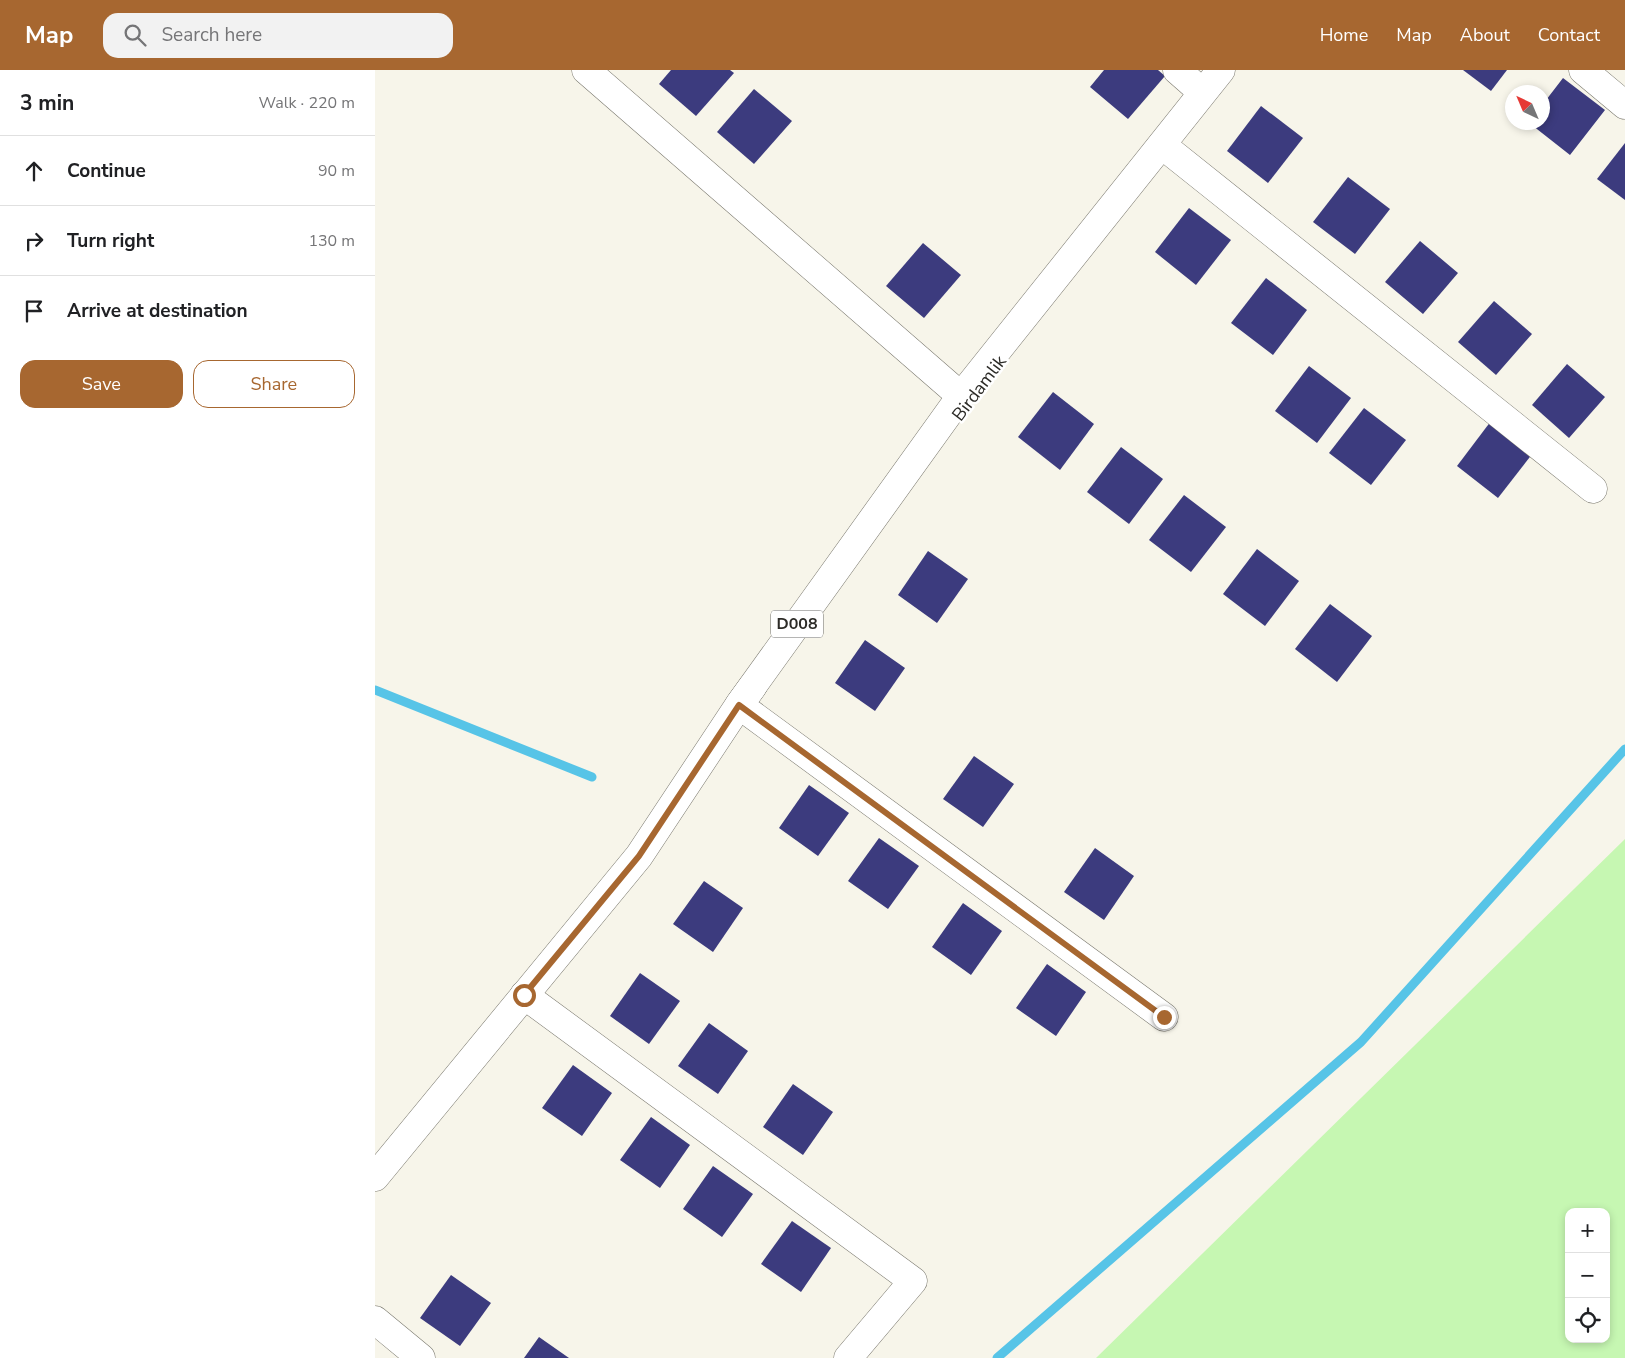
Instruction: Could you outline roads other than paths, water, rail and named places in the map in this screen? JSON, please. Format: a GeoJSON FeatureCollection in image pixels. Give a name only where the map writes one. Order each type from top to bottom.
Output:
{"type":"FeatureCollection","features":[{"type":"Feature","properties":{"kind":"street"},"geometry":{"type":"LineString","coordinates":[[586,70],[961,396]]}},
{"type":"Feature","properties":{"kind":"street"},"geometry":{"type":"LineString","coordinates":[[1177,70],[1202,92]]}},
{"type":"Feature","properties":{"kind":"street","name":"D008"},"geometry":{"type":"LineString","coordinates":[[375,1177],[639,856],[739,705],[961,396],[1162,145],[1219,70]]}},
{"type":"Feature","properties":{"kind":"street"},"geometry":{"type":"LineString","coordinates":[[1583,70],[1625,105]]}},
{"type":"Feature","properties":{"kind":"street","name":"Birdamlik"},"geometry":{"type":"LineString","coordinates":[[739,705],[1202,92]]}},
{"type":"Feature","properties":{"kind":"street"},"geometry":{"type":"LineString","coordinates":[[1162,145],[1593,489]]}},
{"type":"Feature","properties":{"kind":"street"},"geometry":{"type":"LineString","coordinates":[[739,705],[1164,1017]]}},
{"type":"Feature","properties":{"kind":"street"},"geometry":{"type":"LineString","coordinates":[[524,995],[913,1282],[848,1358]]}},
{"type":"Feature","properties":{"kind":"street"},"geometry":{"type":"LineString","coordinates":[[375,1320],[421,1358]]}},
{"type":"Feature","properties":{"kind":"waterway"},"geometry":{"type":"LineString","coordinates":[[375,690],[592,777]]}},
{"type":"Feature","properties":{"kind":"waterway"},"geometry":{"type":"LineString","coordinates":[[997,1358],[1361,1042],[1625,749]]}}]}
